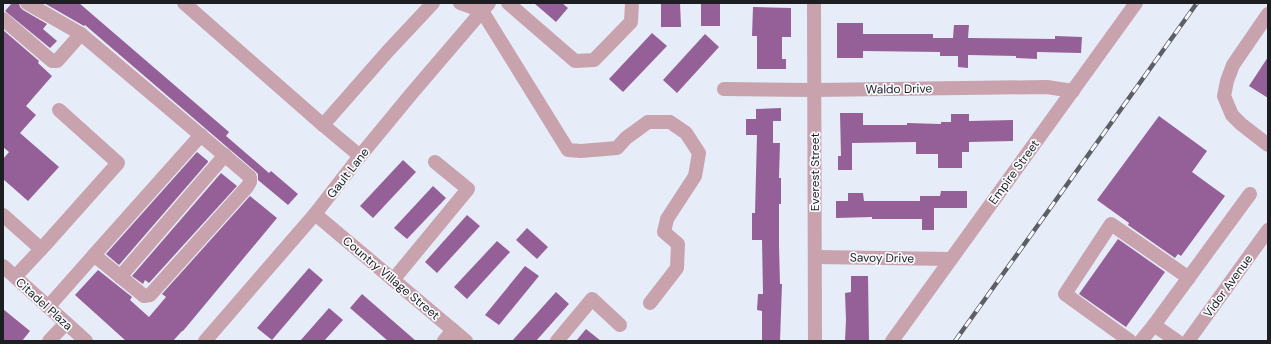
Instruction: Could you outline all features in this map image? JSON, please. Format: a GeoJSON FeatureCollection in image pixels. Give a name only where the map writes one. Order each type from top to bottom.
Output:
{"type":"FeatureCollection","features":[{"type":"Feature","properties":{"kind":"street"},"geometry":{"type":"LineString","coordinates":[[27,3],[82,34],[250,177],[250,182],[247,187],[150,295],[144,296],[94,255]]}},
{"type":"Feature","properties":{"kind":"street"},"geometry":{"type":"LineString","coordinates":[[184,3],[360,156]]}},
{"type":"Feature","properties":{"kind":"street"},"geometry":{"type":"LineString","coordinates":[[323,125],[388,51],[433,3]]}},
{"type":"Feature","properties":{"kind":"street"},"geometry":{"type":"LineString","coordinates":[[460,3],[486,7],[568,150],[581,151],[617,148],[626,138],[648,122],[670,122],[686,133],[698,153],[695,176],[667,218],[664,232],[678,244],[677,268],[650,303]]}},
{"type":"Feature","properties":{"kind":"street"},"geometry":{"type":"LineString","coordinates":[[508,3],[575,60],[594,60],[631,22],[632,3]]}},
{"type":"Feature","properties":{"kind":"street","name":"Everest Street"},"geometry":{"type":"LineString","coordinates":[[814,3],[815,341]]}},
{"type":"Feature","properties":{"kind":"street","name":"Empire Street"},"geometry":{"type":"LineString","coordinates":[[892,341],[1136,3]]}},
{"type":"Feature","properties":{"kind":"street","name":"Gault Lane"},"geometry":{"type":"LineString","coordinates":[[205,341],[315,214],[412,93],[486,7]]}},
{"type":"Feature","properties":{"kind":"street"},"geometry":{"type":"LineString","coordinates":[[1268,14],[1233,65],[1227,81],[1224,96],[1232,115],[1240,124],[1268,145]]}},
{"type":"Feature","properties":{"kind":"street"},"geometry":{"type":"LineString","coordinates":[[3,19],[52,61],[57,61],[82,34]]}},
{"type":"Feature","properties":{"kind":"street","name":"Waldo Drive"},"geometry":{"type":"LineString","coordinates":[[724,89],[814,90],[1047,87],[1073,91]]}},
{"type":"Feature","properties":{"kind":"street"},"geometry":{"type":"LineString","coordinates":[[15,277],[118,162],[59,110]]}},
{"type":"Feature","properties":{"kind":"street"},"geometry":{"type":"LineString","coordinates":[[48,307],[201,135]]}},
{"type":"Feature","properties":{"kind":"street"},"geometry":{"type":"LineString","coordinates":[[120,277],[225,155]]}},
{"type":"Feature","properties":{"kind":"street"},"geometry":{"type":"LineString","coordinates":[[394,280],[468,189],[435,162]]}},
{"type":"Feature","properties":{"kind":"street"},"geometry":{"type":"LineString","coordinates":[[1141,341],[1250,194]]}},
{"type":"Feature","properties":{"kind":"street","name":"Country Village Street"},"geometry":{"type":"LineString","coordinates":[[315,214],[466,341]]}},
{"type":"Feature","properties":{"kind":"street"},"geometry":{"type":"LineString","coordinates":[[3,215],[41,249]]}},
{"type":"Feature","properties":{"kind":"street"},"geometry":{"type":"LineString","coordinates":[[1130,341],[1065,294],[1111,224],[1188,278]]}},
{"type":"Feature","properties":{"kind":"street","name":"Vidor Avenue"},"geometry":{"type":"LineString","coordinates":[[1188,341],[1268,230]]}},
{"type":"Feature","properties":{"kind":"street","name":"Savoy Drive"},"geometry":{"type":"LineString","coordinates":[[815,257],[950,259]]}},
{"type":"Feature","properties":{"kind":"street","name":"Citadel Plaza"},"geometry":{"type":"LineString","coordinates":[[3,266],[86,341]]}},
{"type":"Feature","properties":{"kind":"street"},"geometry":{"type":"LineString","coordinates":[[556,341],[592,299],[620,325]]}},
{"type":"Feature","properties":{"kind":"street"},"geometry":{"type":"LineString","coordinates":[[49,341],[66,323]]}},
{"type":"Feature","properties":{"kind":"street"},"geometry":{"type":"LineString","coordinates":[[1154,325],[1177,341]]}},
{"type":"Feature","properties":{"kind":"street"},"geometry":{"type":"LineString","coordinates":[[444,341],[453,330]]}},
{"type":"Feature","properties":{"kind":"building"},"geometry":{"type":"Polygon","coordinates":[[[12,3],[19,3],[23,10],[47,24],[43,29],[57,41],[50,48],[5,11],[12,3]]]}},
{"type":"Feature","properties":{"kind":"building"},"geometry":{"type":"Polygon","coordinates":[[[44,3],[79,3],[229,132],[226,136],[269,173],[271,171],[298,194],[288,205],[258,180],[258,174],[255,171],[85,25],[84,26],[44,3]]]}},
{"type":"Feature","properties":{"kind":"building"},"geometry":{"type":"Polygon","coordinates":[[[534,3],[562,3],[568,8],[556,22],[534,3]]]}},
{"type":"Feature","properties":{"kind":"building"},"geometry":{"type":"Polygon","coordinates":[[[661,3],[680,3],[681,27],[661,27],[661,3]]]}},
{"type":"Feature","properties":{"kind":"building"},"geometry":{"type":"Polygon","coordinates":[[[701,3],[720,3],[720,26],[701,26],[701,3]]]}},
{"type":"Feature","properties":{"kind":"building"},"geometry":{"type":"Polygon","coordinates":[[[753,7],[791,8],[791,37],[782,37],[782,59],[786,59],[786,69],[757,69],[757,36],[752,36],[753,7]]]}},
{"type":"Feature","properties":{"kind":"building"},"geometry":{"type":"Polygon","coordinates":[[[837,23],[863,23],[863,34],[933,34],[933,38],[953,38],[954,25],[969,25],[968,38],[1055,39],[1055,36],[1082,37],[1081,53],[1037,52],[1037,59],[1016,58],[1016,56],[968,55],[968,68],[958,67],[958,56],[940,56],[940,52],[863,51],[863,58],[837,58],[837,23]]]}},
{"type":"Feature","properties":{"kind":"building"},"geometry":{"type":"Polygon","coordinates":[[[3,30],[39,61],[38,63],[52,76],[26,106],[36,115],[20,133],[59,167],[28,201],[3,179],[3,159],[9,152],[3,147],[3,30]]]}},
{"type":"Feature","properties":{"kind":"building"},"geometry":{"type":"Polygon","coordinates":[[[652,33],[667,46],[623,92],[609,79],[652,33]]]}},
{"type":"Feature","properties":{"kind":"building"},"geometry":{"type":"Polygon","coordinates":[[[705,34],[719,47],[677,93],[663,80],[705,34]]]}},
{"type":"Feature","properties":{"kind":"building"},"geometry":{"type":"Polygon","coordinates":[[[1268,57],[1268,98],[1249,86],[1268,57]]]}},
{"type":"Feature","properties":{"kind":"building"},"geometry":{"type":"Polygon","coordinates":[[[781,108],[781,121],[773,121],[773,143],[780,143],[779,178],[781,178],[781,204],[779,204],[779,245],[780,284],[782,284],[780,341],[762,341],[762,311],[757,310],[758,294],[763,294],[762,240],[752,240],[752,213],[755,213],[757,135],[746,135],[746,119],[756,119],[756,109],[781,108]]]}},
{"type":"Feature","properties":{"kind":"building"},"geometry":{"type":"Polygon","coordinates":[[[840,113],[863,113],[863,125],[907,125],[907,123],[941,124],[941,122],[951,122],[951,114],[969,114],[969,121],[1013,120],[1013,141],[969,142],[969,152],[962,152],[962,168],[938,168],[938,154],[916,154],[916,142],[852,143],[852,170],[838,170],[838,156],[841,156],[840,113]]]}},
{"type":"Feature","properties":{"kind":"building"},"geometry":{"type":"Polygon","coordinates":[[[1159,116],[1207,151],[1192,172],[1225,196],[1181,256],[1178,254],[1175,258],[1128,225],[1129,223],[1097,200],[1159,116]]]}},
{"type":"Feature","properties":{"kind":"building"},"geometry":{"type":"Polygon","coordinates":[[[197,152],[208,162],[119,265],[106,254],[197,152]]]}},
{"type":"Feature","properties":{"kind":"building"},"geometry":{"type":"Polygon","coordinates":[[[403,160],[416,172],[373,218],[360,206],[403,160]]]}},
{"type":"Feature","properties":{"kind":"building"},"geometry":{"type":"Polygon","coordinates":[[[221,173],[237,186],[149,283],[145,280],[143,284],[132,276],[221,173]]]}},
{"type":"Feature","properties":{"kind":"building"},"geometry":{"type":"Polygon","coordinates":[[[433,186],[446,198],[407,239],[394,228],[433,186]]]}},
{"type":"Feature","properties":{"kind":"building"},"geometry":{"type":"Polygon","coordinates":[[[941,191],[967,191],[967,208],[934,208],[934,230],[922,230],[922,219],[872,219],[872,217],[836,218],[836,201],[848,201],[848,193],[863,193],[864,201],[920,201],[920,196],[940,196],[941,191]]]}},
{"type":"Feature","properties":{"kind":"building"},"geometry":{"type":"Polygon","coordinates":[[[250,196],[277,218],[173,341],[126,341],[75,295],[98,270],[132,297],[130,300],[149,317],[166,297],[162,294],[250,196]]]}},
{"type":"Feature","properties":{"kind":"building"},"geometry":{"type":"Polygon","coordinates":[[[467,215],[480,226],[437,273],[425,262],[467,215]]]}},
{"type":"Feature","properties":{"kind":"building"},"geometry":{"type":"Polygon","coordinates":[[[527,228],[548,247],[537,259],[516,240],[527,228]]]}},
{"type":"Feature","properties":{"kind":"building"},"geometry":{"type":"Polygon","coordinates":[[[1118,239],[1165,272],[1126,327],[1079,294],[1118,239]]]}},
{"type":"Feature","properties":{"kind":"building"},"geometry":{"type":"Polygon","coordinates":[[[497,241],[510,252],[467,299],[454,287],[497,241]]]}},
{"type":"Feature","properties":{"kind":"building"},"geometry":{"type":"Polygon","coordinates":[[[525,266],[539,276],[499,325],[485,315],[525,266]]]}},
{"type":"Feature","properties":{"kind":"building"},"geometry":{"type":"Polygon","coordinates":[[[309,268],[323,280],[272,340],[257,328],[309,268]]]}},
{"type":"Feature","properties":{"kind":"building"},"geometry":{"type":"Polygon","coordinates":[[[851,276],[868,276],[869,341],[845,341],[845,293],[851,292],[851,276]]]}},
{"type":"Feature","properties":{"kind":"building"},"geometry":{"type":"Polygon","coordinates":[[[556,292],[569,304],[536,341],[512,341],[556,292]]]}},
{"type":"Feature","properties":{"kind":"building"},"geometry":{"type":"Polygon","coordinates":[[[362,294],[416,341],[388,341],[350,308],[362,294]]]}},
{"type":"Feature","properties":{"kind":"building"},"geometry":{"type":"Polygon","coordinates":[[[329,308],[343,320],[324,341],[300,341],[329,308]]]}},
{"type":"Feature","properties":{"kind":"building"},"geometry":{"type":"Polygon","coordinates":[[[3,309],[30,331],[22,341],[3,341],[3,309]]]}},
{"type":"Feature","properties":{"kind":"building"},"geometry":{"type":"Polygon","coordinates":[[[586,329],[601,341],[576,341],[586,329]]]}},
{"type":"Feature","properties":{"kind":"railway"},"geometry":{"type":"LineString","coordinates":[[955,341],[1197,3]]}}]}
